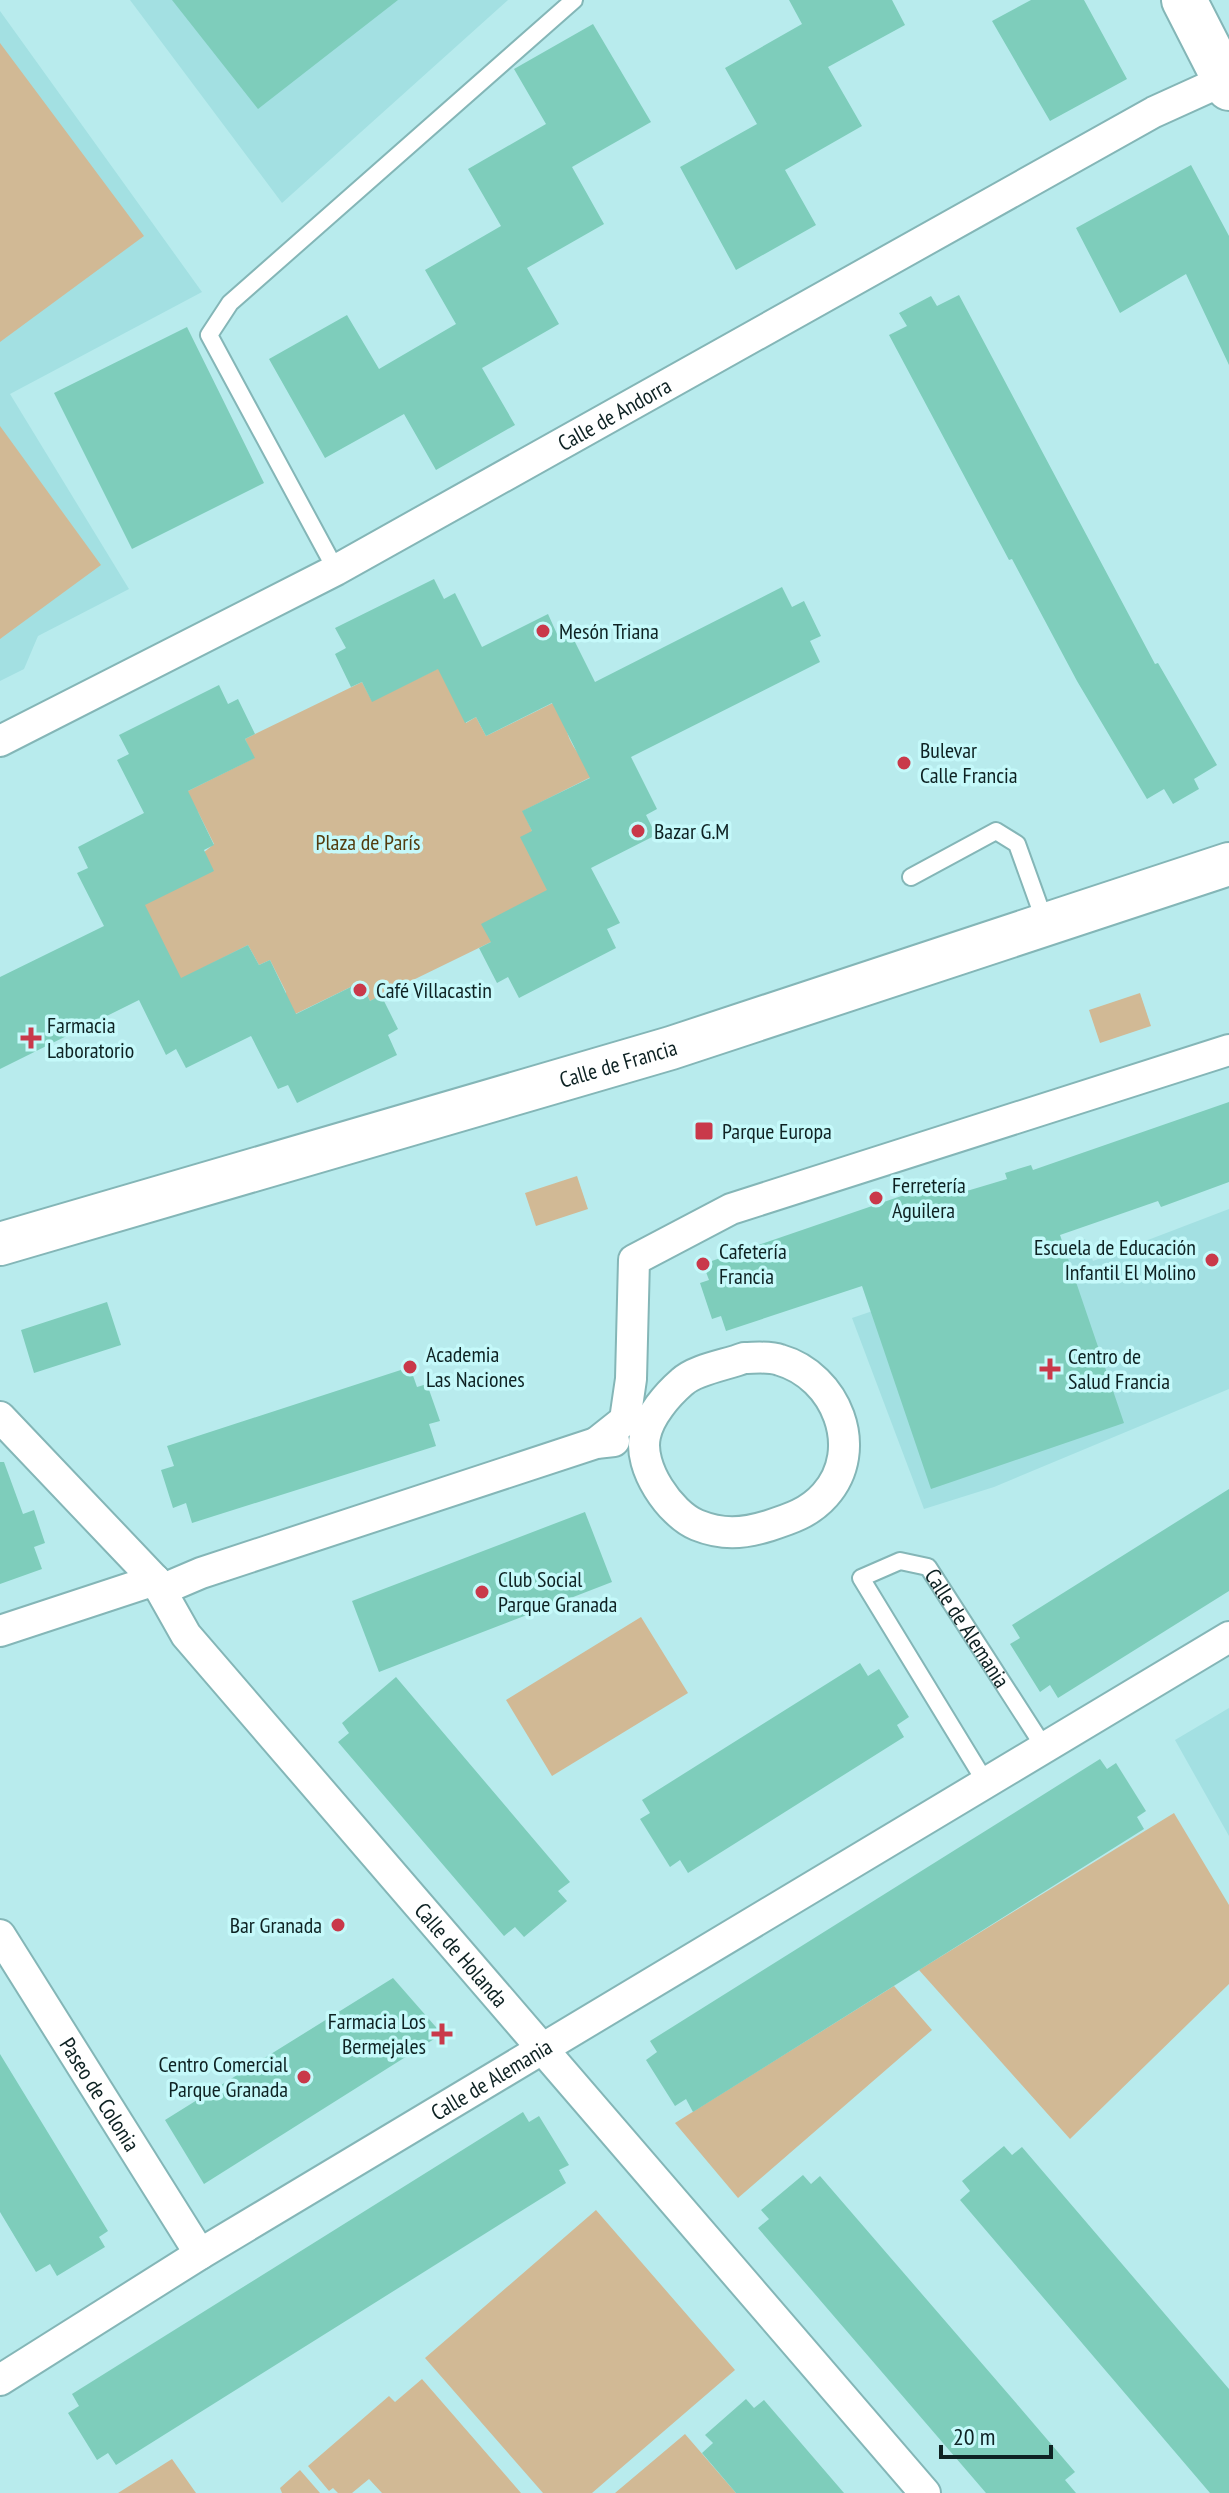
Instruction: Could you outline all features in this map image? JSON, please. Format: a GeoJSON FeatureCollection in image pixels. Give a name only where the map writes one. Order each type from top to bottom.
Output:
{"type":"FeatureCollection","features":[{"type":"Feature","properties":{"kind":"main road"},"geometry":{"type":"LineString","coordinates":[[1184,0],[1228,82]]}},
{"type":"Feature","properties":{"kind":"main road","name":"Calle de Francia"},"geometry":{"type":"LineString","coordinates":[[0,1244],[671,1048],[1229,864]]}},
{"type":"Feature","properties":{"kind":"street","name":"Calle de Andorra"},"geometry":{"type":"LineString","coordinates":[[0,741],[336,570],[1154,112],[1228,82]]}},
{"type":"Feature","properties":{"kind":"street"},"geometry":{"type":"LineString","coordinates":[[596,1443],[625,1420],[631,1379],[634,1260],[731,1209],[1229,1050]]}},
{"type":"Feature","properties":{"kind":"street"},"geometry":{"type":"LineString","coordinates":[[744,1358],[778,1359],[809,1373],[833,1398],[844,1430],[842,1464],[826,1494],[800,1516],[745,1533],[715,1532],[688,1521],[665,1501],[652,1475],[644,1438],[660,1406],[684,1379],[744,1358]]}},
{"type":"Feature","properties":{"kind":"street","name":"Calle de Holanda"},"geometry":{"type":"LineString","coordinates":[[0,1417],[158,1585],[186,1635],[925,2493]]}},
{"type":"Feature","properties":{"kind":"street"},"geometry":{"type":"LineString","coordinates":[[0,1631],[201,1573],[596,1443],[644,1438]]}},
{"type":"Feature","properties":{"kind":"street","name":"Calle de Alemania"},"geometry":{"type":"LineString","coordinates":[[0,2380],[200,2254],[1229,1637]]}},
{"type":"Feature","properties":{"kind":"street","name":"Paseo de Colonia"},"geometry":{"type":"LineString","coordinates":[[0,1935],[200,2254]]}},
{"type":"Feature","properties":{"kind":"lane"},"geometry":{"type":"LineString","coordinates":[[336,570],[209,335],[230,303],[574,0]]}},
{"type":"Feature","properties":{"kind":"lane"},"geometry":{"type":"LineString","coordinates":[[911,877],[996,831],[1017,844],[1046,923]]}},
{"type":"Feature","properties":{"kind":"lane","name":"Calle de Alemania"},"geometry":{"type":"LineString","coordinates":[[986,1783],[861,1578],[900,1561],[928,1567],[1044,1747]]}},
{"type":"Feature","properties":{"kind":"shaded area"},"geometry":{"type":"Polygon","coordinates":[[[130,0],[508,0],[282,203],[130,0]]]}},
{"type":"Feature","properties":{"kind":"shaded area"},"geometry":{"type":"Polygon","coordinates":[[[0,11],[202,292],[10,394],[129,589],[38,636],[24,669],[0,681],[0,11]]]}},
{"type":"Feature","properties":{"kind":"shaded area","name":"Centro de Salud Francia"},"geometry":{"type":"Polygon","coordinates":[[[1229,1209],[1229,1389],[994,1487],[924,1509],[852,1318],[1085,1239],[1093,1261],[1229,1209]]]}},
{"type":"Feature","properties":{"kind":"shaded area"},"geometry":{"type":"Polygon","coordinates":[[[1229,1708],[1229,1836],[1175,1740],[1229,1708]]]}},
{"type":"Feature","properties":{"kind":"green space"},"geometry":{"type":"Polygon","coordinates":[[[0,43],[144,236],[0,342],[0,43]]]}},
{"type":"Feature","properties":{"kind":"green space"},"geometry":{"type":"Polygon","coordinates":[[[0,426],[101,565],[0,639],[0,426]]]}},
{"type":"Feature","properties":{"kind":"green space","name":"Plaza de París"},"geometry":{"type":"Polygon","coordinates":[[[449,663],[466,723],[476,717],[486,736],[563,698],[570,741],[599,773],[523,811],[556,884],[491,942],[370,1001],[361,982],[285,1019],[286,992],[270,960],[259,965],[248,945],[171,984],[163,942],[151,925],[134,910],[214,844],[198,812],[176,797],[254,758],[245,739],[255,734],[362,682],[372,701],[449,663]]]}},
{"type":"Feature","properties":{"kind":"green space"},"geometry":{"type":"Polygon","coordinates":[[[1140,993],[1151,1026],[1100,1043],[1089,1010],[1140,993]]]}},
{"type":"Feature","properties":{"kind":"green space"},"geometry":{"type":"Polygon","coordinates":[[[577,1176],[588,1209],[536,1226],[525,1193],[577,1176]]]}},
{"type":"Feature","properties":{"kind":"green space"},"geometry":{"type":"Polygon","coordinates":[[[641,1617],[688,1693],[552,1776],[506,1700],[641,1617]]]}},
{"type":"Feature","properties":{"kind":"green space"},"geometry":{"type":"Polygon","coordinates":[[[1174,1813],[1229,1905],[1229,1984],[1070,2139],[919,1970],[1174,1813]]]}},
{"type":"Feature","properties":{"kind":"green space"},"geometry":{"type":"Polygon","coordinates":[[[894,1986],[932,2030],[738,2198],[675,2123],[894,1986]]]}},
{"type":"Feature","properties":{"kind":"green space"},"geometry":{"type":"Polygon","coordinates":[[[596,2210],[735,2370],[592,2493],[543,2493],[425,2358],[596,2210]]]}},
{"type":"Feature","properties":{"kind":"green space"},"geometry":{"type":"Polygon","coordinates":[[[422,2379],[521,2493],[382,2493],[369,2479],[352,2493],[338,2493],[333,2488],[329,2491],[308,2466],[389,2396],[395,2402],[422,2379]]]}},
{"type":"Feature","properties":{"kind":"green space"},"geometry":{"type":"Polygon","coordinates":[[[685,2434],[736,2493],[615,2493],[685,2434]]]}},
{"type":"Feature","properties":{"kind":"green space"},"geometry":{"type":"Polygon","coordinates":[[[172,2459],[196,2493],[118,2493],[172,2459]]]}},
{"type":"Feature","properties":{"kind":"green space"},"geometry":{"type":"Polygon","coordinates":[[[300,2470],[320,2493],[282,2493],[280,2488],[300,2470]]]}},
{"type":"Feature","properties":{"kind":"building"},"geometry":{"type":"Polygon","coordinates":[[[172,0],[398,0],[258,109],[172,0]]]}},
{"type":"Feature","properties":{"kind":"building"},"geometry":{"type":"Polygon","coordinates":[[[789,0],[892,0],[905,25],[828,67],[862,126],[785,170],[816,225],[736,270],[680,167],[757,124],[725,68],[802,24],[789,0]]]}},
{"type":"Feature","properties":{"kind":"building"},"geometry":{"type":"Polygon","coordinates":[[[1031,0],[1084,0],[1127,79],[1050,121],[992,21],[1031,0]]]}},
{"type":"Feature","properties":{"kind":"building"},"geometry":{"type":"Polygon","coordinates":[[[593,24],[651,122],[572,167],[604,224],[527,268],[559,324],[482,368],[515,425],[436,470],[404,414],[325,458],[269,359],[347,315],[379,369],[456,324],[425,270],[501,226],[468,169],[546,124],[514,69],[593,24]]]}},
{"type":"Feature","properties":{"kind":"building"},"geometry":{"type":"Polygon","coordinates":[[[1191,165],[1229,236],[1229,365],[1186,274],[1120,313],[1076,228],[1191,165]]]}},
{"type":"Feature","properties":{"kind":"building"},"geometry":{"type":"Polygon","coordinates":[[[959,295],[1155,664],[1158,663],[1217,765],[1194,779],[1199,789],[1173,804],[1164,789],[1147,799],[1077,681],[1012,559],[1009,560],[889,335],[907,326],[899,313],[931,296],[937,306],[959,295]]]}},
{"type":"Feature","properties":{"kind":"building"},"geometry":{"type":"Polygon","coordinates":[[[187,327],[264,483],[132,549],[54,393],[187,327]]]}},
{"type":"Feature","properties":{"kind":"building"},"geometry":{"type":"Polygon","coordinates":[[[434,579],[444,599],[455,593],[482,647],[548,614],[557,634],[568,628],[595,682],[782,587],[792,607],[804,601],[821,636],[810,641],[820,662],[631,757],[657,809],[646,815],[656,835],[591,868],[620,923],[607,929],[616,948],[519,998],[508,977],[497,983],[479,948],[491,942],[481,924],[547,890],[520,837],[532,831],[522,811],[590,778],[552,703],[486,736],[476,717],[465,723],[438,669],[372,702],[362,682],[351,687],[335,654],[346,648],[335,628],[434,579]]]}},
{"type":"Feature","properties":{"kind":"building"},"geometry":{"type":"Polygon","coordinates":[[[219,685],[228,704],[238,699],[255,734],[245,739],[255,758],[188,791],[214,845],[204,850],[214,871],[145,905],[181,978],[248,945],[259,965],[270,960],[296,1014],[361,982],[370,1001],[381,995],[398,1029],[388,1035],[397,1055],[297,1103],[288,1085],[278,1089],[251,1036],[186,1068],[176,1049],[166,1055],[139,1000],[0,1069],[0,977],[104,926],[77,873],[88,868],[78,847],[144,813],[117,760],[129,754],[119,735],[219,685]]]}},
{"type":"Feature","properties":{"kind":"building"},"geometry":{"type":"Polygon","coordinates":[[[1229,1102],[1229,1182],[1161,1207],[1158,1201],[1060,1235],[1124,1423],[931,1489],[862,1286],[726,1331],[721,1316],[712,1319],[700,1283],[709,1280],[703,1264],[945,1181],[950,1196],[1007,1179],[1005,1173],[1031,1165],[1033,1170],[1229,1102]]]}},
{"type":"Feature","properties":{"kind":"building"},"geometry":{"type":"Polygon","coordinates":[[[107,1302],[121,1345],[34,1373],[21,1330],[107,1302]]]}},
{"type":"Feature","properties":{"kind":"building"},"geometry":{"type":"Polygon","coordinates":[[[410,1367],[417,1387],[427,1384],[440,1421],[429,1424],[436,1446],[192,1523],[186,1503],[173,1508],[161,1470],[174,1466],[167,1446],[410,1367]]]}},
{"type":"Feature","properties":{"kind":"building"},"geometry":{"type":"Polygon","coordinates":[[[0,1462],[4,1462],[23,1514],[34,1510],[45,1543],[34,1547],[42,1569],[0,1584],[0,1462]]]}},
{"type":"Feature","properties":{"kind":"building"},"geometry":{"type":"Polygon","coordinates":[[[1229,1489],[1229,1591],[1058,1698],[1050,1685],[1040,1692],[1010,1644],[1020,1638],[1012,1625],[1229,1489]]]}},
{"type":"Feature","properties":{"kind":"building","name":"Club Social Parque Granada"},"geometry":{"type":"Polygon","coordinates":[[[585,1512],[612,1582],[379,1672],[352,1601],[585,1512]]]}},
{"type":"Feature","properties":{"kind":"building"},"geometry":{"type":"Polygon","coordinates":[[[860,1663],[868,1676],[879,1669],[909,1717],[897,1725],[904,1737],[688,1873],[680,1860],[670,1867],[640,1819],[650,1813],[642,1800],[860,1663]]]}},
{"type":"Feature","properties":{"kind":"building"},"geometry":{"type":"Polygon","coordinates":[[[396,1677],[570,1882],[558,1891],[567,1901],[524,1937],[515,1927],[504,1936],[338,1742],[349,1733],[342,1723],[396,1677]]]}},
{"type":"Feature","properties":{"kind":"building"},"geometry":{"type":"Polygon","coordinates":[[[1100,1759],[1107,1769],[1116,1763],[1146,1811],[1137,1817],[1144,1829],[693,2112],[686,2099],[675,2106],[646,2060],[657,2052],[650,2041],[1100,1759]]]}},
{"type":"Feature","properties":{"kind":"building","name":"Centro Comercial Parque Granada"},"geometry":{"type":"Polygon","coordinates":[[[393,1978],[442,2034],[204,2184],[165,2120],[393,1978]]]}},
{"type":"Feature","properties":{"kind":"building"},"geometry":{"type":"Polygon","coordinates":[[[0,2054],[108,2231],[99,2237],[105,2247],[57,2276],[50,2264],[36,2272],[0,2212],[0,2054]]]}},
{"type":"Feature","properties":{"kind":"building"},"geometry":{"type":"Polygon","coordinates":[[[523,2112],[529,2122],[539,2116],[569,2165],[559,2170],[566,2183],[116,2465],[108,2453],[97,2460],[68,2413],[79,2406],[72,2394],[523,2112]]]}},
{"type":"Feature","properties":{"kind":"building"},"geometry":{"type":"Polygon","coordinates":[[[1004,2146],[1012,2155],[1022,2147],[1229,2389],[1229,2493],[1210,2493],[960,2200],[970,2191],[962,2181],[1004,2146]]]}},
{"type":"Feature","properties":{"kind":"building"},"geometry":{"type":"Polygon","coordinates":[[[803,2175],[811,2184],[820,2176],[1010,2396],[1075,2472],[1065,2480],[1076,2493],[986,2493],[758,2228],[769,2219],[761,2210],[803,2175]]]}},
{"type":"Feature","properties":{"kind":"building"},"geometry":{"type":"Polygon","coordinates":[[[746,2399],[754,2408],[764,2400],[844,2493],[736,2493],[702,2453],[713,2443],[705,2435],[746,2399]]]}},
{"type":"Feature","properties":{"kind":"place","name":"Mesón Triana"},"geometry":{"type":"Point","coordinates":[543,631]}},
{"type":"Feature","properties":{"kind":"place","name":"Bulevar Calle Francia"},"geometry":{"type":"Point","coordinates":[904,763]}},
{"type":"Feature","properties":{"kind":"place","name":"Bazar G.M"},"geometry":{"type":"Point","coordinates":[638,831]}},
{"type":"Feature","properties":{"kind":"place","name":"Café Villacastin"},"geometry":{"type":"Point","coordinates":[360,990]}},
{"type":"Feature","properties":{"kind":"place","name":"Farmacia Laboratorio"},"geometry":{"type":"Point","coordinates":[31,1038]}},
{"type":"Feature","properties":{"kind":"place","name":"Parque Europa"},"geometry":{"type":"Point","coordinates":[704,1131]}},
{"type":"Feature","properties":{"kind":"place","name":"Ferretería Aguilera"},"geometry":{"type":"Point","coordinates":[876,1198]}},
{"type":"Feature","properties":{"kind":"place","name":"Escuela de Educación Infantil El Molino"},"geometry":{"type":"Point","coordinates":[1212,1260]}},
{"type":"Feature","properties":{"kind":"place","name":"Cafetería Francia"},"geometry":{"type":"Point","coordinates":[703,1264]}},
{"type":"Feature","properties":{"kind":"place","name":"Academia Las Naciones"},"geometry":{"type":"Point","coordinates":[410,1367]}},
{"type":"Feature","properties":{"kind":"place","name":"Centro de Salud Francia"},"geometry":{"type":"Point","coordinates":[1050,1369]}},
{"type":"Feature","properties":{"kind":"place","name":"Club Social Parque Granada"},"geometry":{"type":"Point","coordinates":[482,1592]}},
{"type":"Feature","properties":{"kind":"place","name":"Bar Granada"},"geometry":{"type":"Point","coordinates":[338,1925]}},
{"type":"Feature","properties":{"kind":"place","name":"Farmacia Los Bermejales"},"geometry":{"type":"Point","coordinates":[442,2034]}},
{"type":"Feature","properties":{"kind":"place","name":"Centro Comercial Parque Granada"},"geometry":{"type":"Point","coordinates":[304,2077]}}]}
